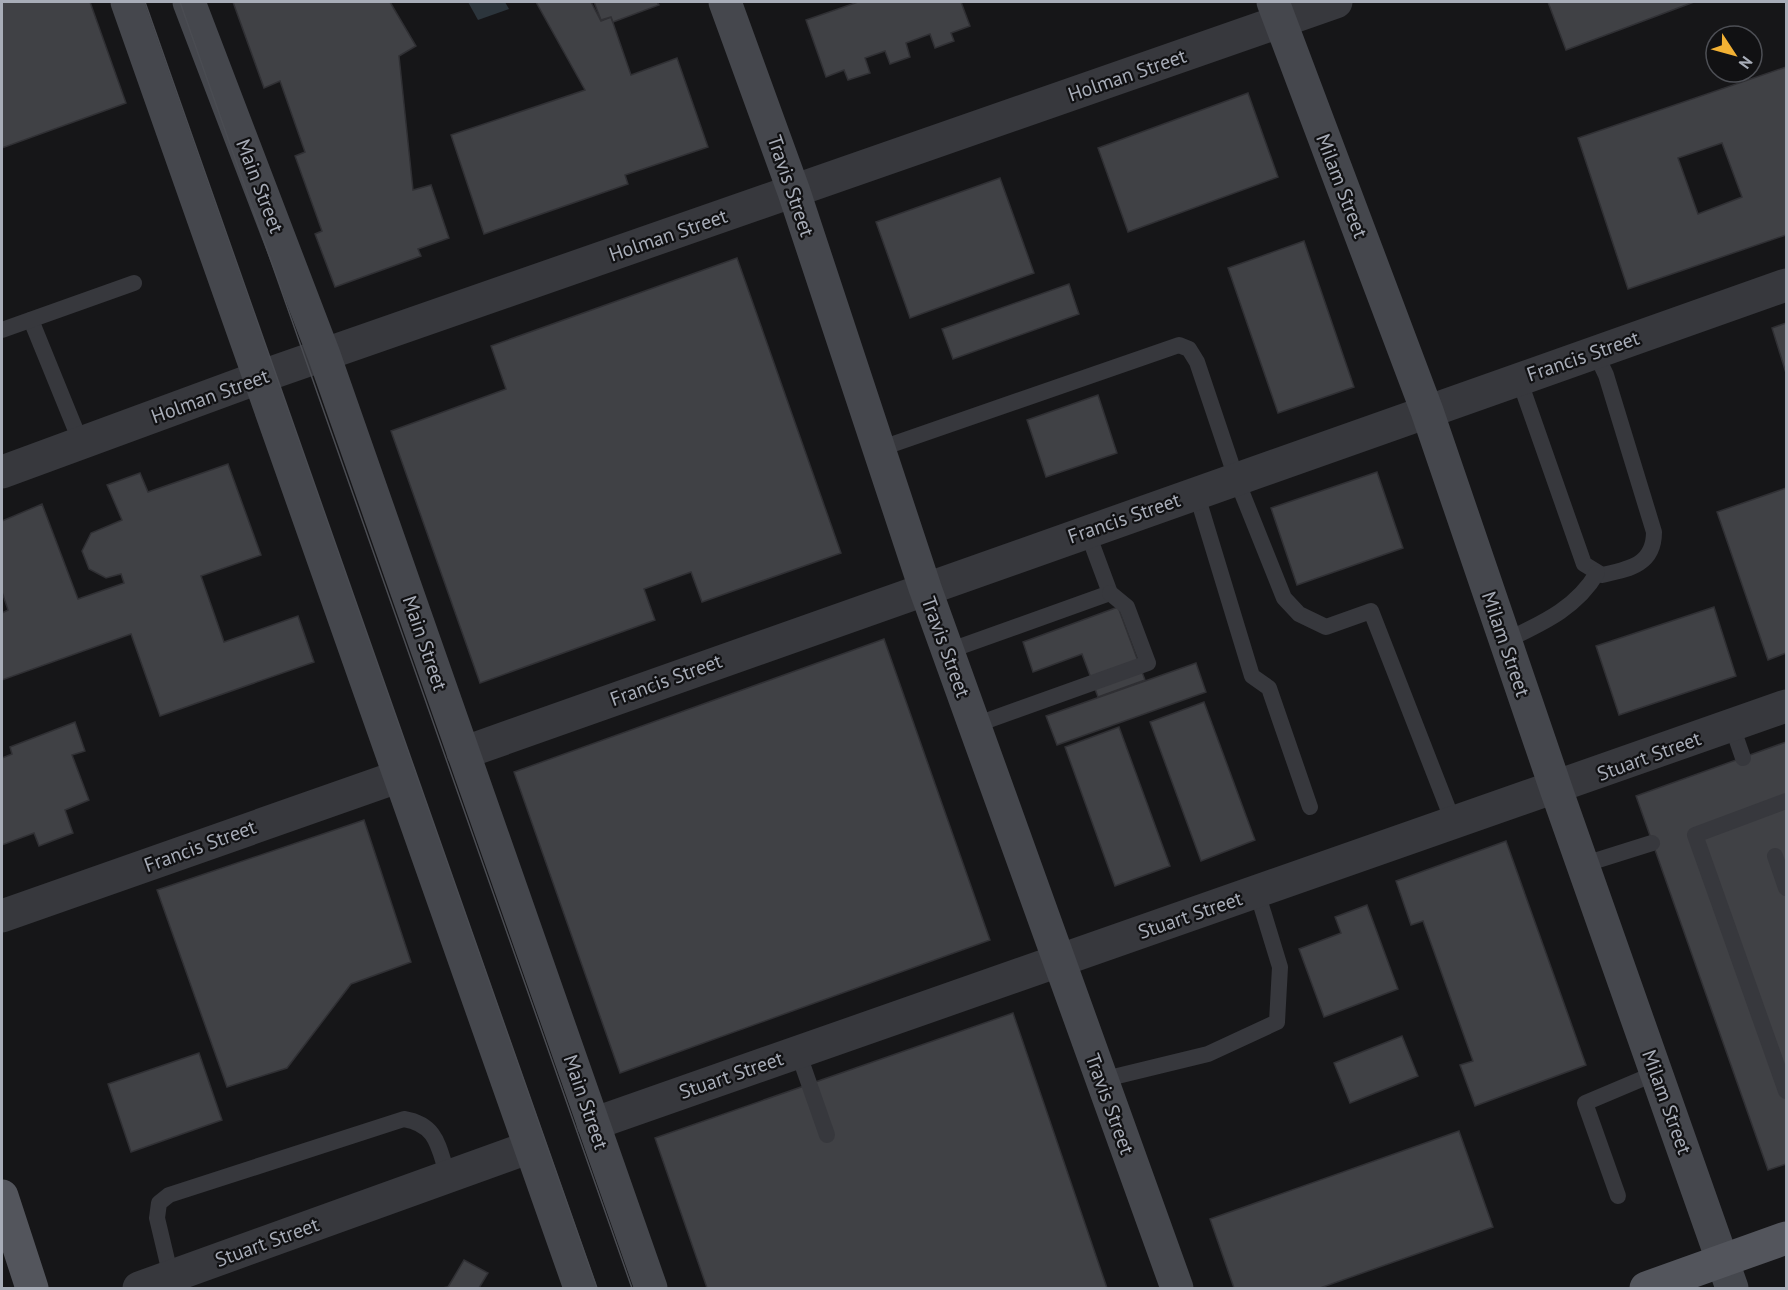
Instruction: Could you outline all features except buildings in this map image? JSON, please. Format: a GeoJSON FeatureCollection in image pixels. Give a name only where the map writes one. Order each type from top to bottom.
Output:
{"type":"FeatureCollection","features":[{"type":"Feature","properties":{"kind":"main road"},"geometry":{"type":"LineString","coordinates":[[127,2],[580,1288]]}},
{"type":"Feature","properties":{"kind":"main road","name":"Main Street"},"geometry":{"type":"LineString","coordinates":[[189,2],[324,355],[651,1288]]}},
{"type":"Feature","properties":{"kind":"main road","name":"Travis Street"},"geometry":{"type":"LineString","coordinates":[[725,2],[794,192],[925,588],[1177,1288]]}},
{"type":"Feature","properties":{"kind":"main road","name":"Milam Street"},"geometry":{"type":"LineString","coordinates":[[1276,12],[1426,411],[1582,865],[1727,1275]]}},
{"type":"Feature","properties":{"kind":"main road"},"geometry":{"type":"LineString","coordinates":[[2,1196],[32,1288]]}},
{"type":"Feature","properties":{"kind":"main road"},"geometry":{"type":"LineString","coordinates":[[1646,1288],[1727,1275],[1786,1238]]}},
{"type":"Feature","properties":{"kind":"street","name":"Holman Street"},"geometry":{"type":"LineString","coordinates":[[2,472],[324,355],[794,192],[1276,12],[1336,2]]}},
{"type":"Feature","properties":{"kind":"street","name":"Francis Street"},"geometry":{"type":"LineString","coordinates":[[463,753],[1786,285]]}},
{"type":"Feature","properties":{"kind":"street","name":"Stuart Street"},"geometry":{"type":"LineString","coordinates":[[593,1124],[1058,960],[1556,789],[1786,706]]}},
{"type":"Feature","properties":{"kind":"street","name":"Francis Street"},"geometry":{"type":"LineString","coordinates":[[2,916],[400,776]]}},
{"type":"Feature","properties":{"kind":"street","name":"Stuart Street"},"geometry":{"type":"LineString","coordinates":[[139,1288],[530,1147]]}},
{"type":"Feature","properties":{"kind":"lane"},"geometry":{"type":"LineString","coordinates":[[2,330],[134,283]]}},
{"type":"Feature","properties":{"kind":"lane"},"geometry":{"type":"LineString","coordinates":[[32,320],[81,443]]}},
{"type":"Feature","properties":{"kind":"lane"},"geometry":{"type":"LineString","coordinates":[[879,449],[1179,345],[1189,349],[1197,362],[1236,478],[1284,598],[1299,614],[1326,627],[1371,611],[1454,824]]}},
{"type":"Feature","properties":{"kind":"lane"},"geometry":{"type":"LineString","coordinates":[[1519,379],[1584,564],[1597,573],[1614,573],[1641,563],[1654,546],[1654,539],[1606,375],[1595,352]]}},
{"type":"Feature","properties":{"kind":"lane"},"geometry":{"type":"LineString","coordinates":[[1196,492],[1252,676],[1269,688],[1310,807]]}},
{"type":"Feature","properties":{"kind":"lane"},"geometry":{"type":"LineString","coordinates":[[975,725],[1148,663],[1127,607],[1110,593],[1087,531]]}},
{"type":"Feature","properties":{"kind":"lane"},"geometry":{"type":"LineString","coordinates":[[1505,641],[1555,617],[1583,593],[1597,573]]}},
{"type":"Feature","properties":{"kind":"lane"},"geometry":{"type":"LineString","coordinates":[[948,651],[1110,593]]}},
{"type":"Feature","properties":{"kind":"lane"},"geometry":{"type":"LineString","coordinates":[[1732,726],[1743,758]]}},
{"type":"Feature","properties":{"kind":"lane"},"geometry":{"type":"LineString","coordinates":[[1786,801],[1695,835],[1786,1091]]}},
{"type":"Feature","properties":{"kind":"lane"},"geometry":{"type":"LineString","coordinates":[[1582,865],[1652,843]]}},
{"type":"Feature","properties":{"kind":"lane"},"geometry":{"type":"LineString","coordinates":[[1775,856],[1786,888]]}},
{"type":"Feature","properties":{"kind":"lane"},"geometry":{"type":"LineString","coordinates":[[1101,1080],[1208,1054],[1277,1022],[1280,967],[1257,892]]}},
{"type":"Feature","properties":{"kind":"lane"},"geometry":{"type":"LineString","coordinates":[[798,1052],[827,1135]]}},
{"type":"Feature","properties":{"kind":"lane"},"geometry":{"type":"LineString","coordinates":[[1618,1196],[1585,1103],[1656,1073]]}},
{"type":"Feature","properties":{"kind":"lane"},"geometry":{"type":"LineString","coordinates":[[171,1277],[157,1218],[159,1203],[169,1195],[404,1119],[421,1122],[432,1131],[448,1176]]}},
{"type":"Feature","properties":{"kind":"shaded area"},"geometry":{"type":"Polygon","coordinates":[[[468,2],[505,2],[509,9],[478,20],[468,2]]]}},
{"type":"Feature","properties":{"kind":"tram line"},"geometry":{"type":"LineString","coordinates":[[145,2],[597,1288]]}},
{"type":"Feature","properties":{"kind":"tram line"},"geometry":{"type":"LineString","coordinates":[[180,2],[632,1288]]}}]}
